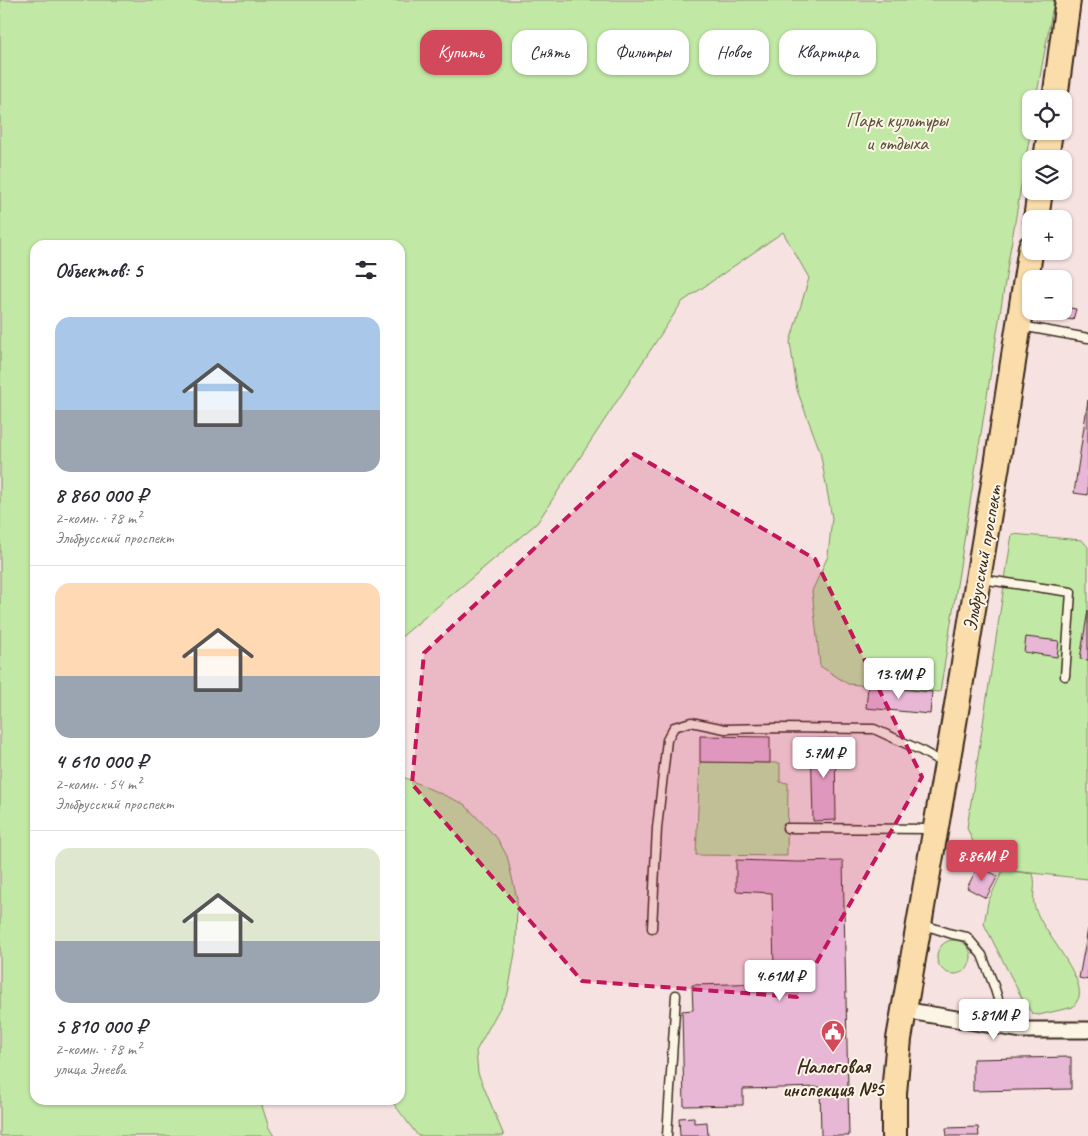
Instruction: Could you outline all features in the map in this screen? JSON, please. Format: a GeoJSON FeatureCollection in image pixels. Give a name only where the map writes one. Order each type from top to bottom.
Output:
{"type":"FeatureCollection","features":[{"type":"Feature","properties":{"kind":"main road"},"geometry":{"type":"LineString","coordinates":[[1056,90],[1068,0]]}},
{"type":"Feature","properties":{"kind":"main road","name":"Эльбрусский проспект"},"geometry":{"type":"LineString","coordinates":[[894,1136],[896,1061],[903,1010],[947,765],[1029,260]]}},
{"type":"Feature","properties":{"kind":"street"},"geometry":{"type":"LineString","coordinates":[[903,1010],[1022,1030],[1088,1030]]}},
{"type":"Feature","properties":{"kind":"lane"},"geometry":{"type":"LineString","coordinates":[[1019,326],[1088,338]]}},
{"type":"Feature","properties":{"kind":"lane"},"geometry":{"type":"LineString","coordinates":[[978,579],[1072,592],[1065,676]]}},
{"type":"Feature","properties":{"kind":"lane"},"geometry":{"type":"LineString","coordinates":[[652,928],[658,819],[667,740],[674,727],[691,722],[725,729],[874,730],[920,750],[947,765]]}},
{"type":"Feature","properties":{"kind":"lane"},"geometry":{"type":"LineString","coordinates":[[787,828],[935,829]]}},
{"type":"Feature","properties":{"kind":"lane"},"geometry":{"type":"LineString","coordinates":[[919,923],[967,937],[982,955],[1007,1028]]}},
{"type":"Feature","properties":{"kind":"lane"},"geometry":{"type":"LineString","coordinates":[[668,1136],[676,996]]}},
{"type":"Feature","properties":{"kind":"highlighted area"},"geometry":{"type":"Polygon","coordinates":[[[634,454],[815,559],[922,777],[797,997],[582,981],[412,784],[424,653],[634,454]]]}},
{"type":"Feature","properties":{"kind":"green space","name":"Парк культуры и отдыха"},"geometry":{"type":"Polygon","coordinates":[[[0,0],[1054,0],[1038,90],[1022,90],[1022,140],[1029,140],[1027,150],[1022,150],[1022,181],[940,692],[848,684],[820,666],[812,591],[828,556],[832,518],[820,451],[797,390],[790,342],[809,278],[783,232],[682,302],[537,523],[405,634],[405,240],[30,240],[30,1105],[262,1105],[269,1128],[274,1136],[0,1136],[0,0]]]}},
{"type":"Feature","properties":{"kind":"green space"},"geometry":{"type":"Polygon","coordinates":[[[1012,534],[1082,540],[1088,547],[1088,879],[1004,870],[978,853],[967,828],[1012,534]]]}},
{"type":"Feature","properties":{"kind":"green space"},"geometry":{"type":"Polygon","coordinates":[[[700,762],[780,763],[780,782],[788,783],[787,856],[696,855],[700,762]]]}},
{"type":"Feature","properties":{"kind":"green space"},"geometry":{"type":"Polygon","coordinates":[[[405,778],[464,804],[497,838],[507,856],[517,899],[516,947],[508,993],[476,1051],[478,1073],[504,1136],[418,1136],[395,1105],[405,1105],[405,778]]]}},
{"type":"Feature","properties":{"kind":"green space"},"geometry":{"type":"Polygon","coordinates":[[[1003,870],[1033,874],[1035,908],[1039,918],[1069,966],[1079,988],[1079,997],[1073,1007],[1039,1015],[1033,1014],[1025,1004],[984,924],[988,902],[1003,870]]]}},
{"type":"Feature","properties":{"kind":"green space"},"geometry":{"type":"Polygon","coordinates":[[[954,940],[966,945],[971,957],[966,969],[954,974],[942,969],[937,957],[942,945],[954,940]]]}},
{"type":"Feature","properties":{"kind":"building"},"geometry":{"type":"Polygon","coordinates":[[[1072,308],[1076,309],[1072,320],[1072,308]]]}},
{"type":"Feature","properties":{"kind":"building"},"geometry":{"type":"Polygon","coordinates":[[[1088,400],[1088,495],[1074,493],[1088,400]]]}},
{"type":"Feature","properties":{"kind":"building"},"geometry":{"type":"Polygon","coordinates":[[[1088,610],[1088,660],[1080,659],[1088,610]]]}},
{"type":"Feature","properties":{"kind":"building"},"geometry":{"type":"Polygon","coordinates":[[[1026,637],[1059,641],[1057,657],[1024,652],[1026,637]]]}},
{"type":"Feature","properties":{"kind":"building"},"geometry":{"type":"Polygon","coordinates":[[[868,686],[932,692],[930,714],[866,708],[868,686]]]}},
{"type":"Feature","properties":{"kind":"building"},"geometry":{"type":"Polygon","coordinates":[[[700,736],[770,737],[770,763],[700,762],[700,736]]]}},
{"type":"Feature","properties":{"kind":"building"},"geometry":{"type":"Polygon","coordinates":[[[811,739],[835,739],[836,820],[813,821],[811,739]]]}},
{"type":"Feature","properties":{"kind":"building"},"geometry":{"type":"Polygon","coordinates":[[[736,860],[843,861],[849,1136],[821,1136],[820,1087],[743,1089],[743,1105],[684,1106],[682,1011],[693,1010],[692,985],[771,983],[770,967],[774,967],[772,893],[736,891],[736,860]]]}},
{"type":"Feature","properties":{"kind":"building"},"geometry":{"type":"Polygon","coordinates":[[[978,866],[998,876],[986,898],[967,888],[978,866]]]}},
{"type":"Feature","properties":{"kind":"building"},"geometry":{"type":"Polygon","coordinates":[[[1088,929],[1088,980],[1079,978],[1088,929]]]}},
{"type":"Feature","properties":{"kind":"building"},"geometry":{"type":"Polygon","coordinates":[[[1071,1057],[1071,1089],[973,1091],[973,1059],[1071,1057]]]}},
{"type":"Feature","properties":{"kind":"building"},"geometry":{"type":"Polygon","coordinates":[[[694,1117],[694,1123],[707,1122],[708,1136],[680,1136],[679,1118],[694,1117]]]}},
{"type":"Feature","properties":{"kind":"building"},"geometry":{"type":"Polygon","coordinates":[[[978,1127],[979,1136],[947,1136],[946,1128],[978,1127]]]}},
{"type":"Feature","properties":{"kind":"place","name":"Налоговая инспекция №5"},"geometry":{"type":"Point","coordinates":[833,1053]}}]}
